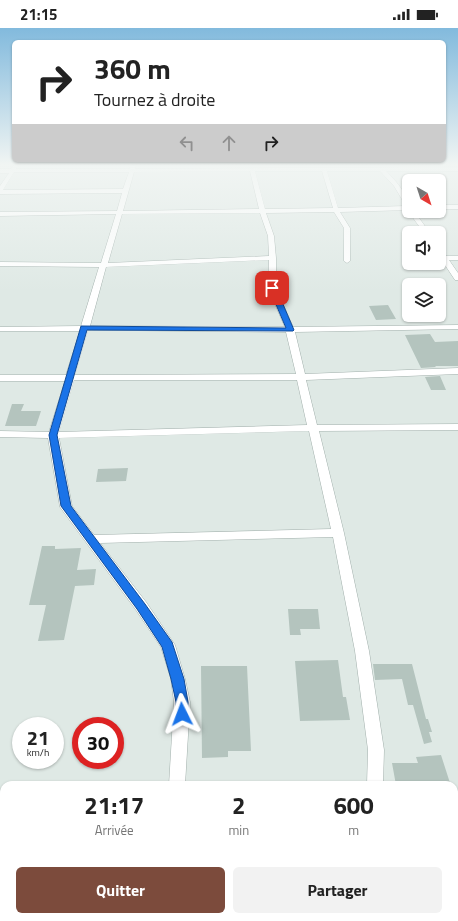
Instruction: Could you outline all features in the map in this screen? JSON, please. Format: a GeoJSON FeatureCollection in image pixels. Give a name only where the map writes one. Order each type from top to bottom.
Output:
{"type":"FeatureCollection","features":[{"type":"Feature","properties":{"kind":"street"},"geometry":{"type":"LineString","coordinates":[[120,208],[53,435],[66,506],[141,606],[168,645],[178,679],[182,702],[177,781]]}},
{"type":"Feature","properties":{"kind":"street"},"geometry":{"type":"LineString","coordinates":[[0,214],[336,210],[393,208]]}},
{"type":"Feature","properties":{"kind":"street"},"geometry":{"type":"LineString","coordinates":[[262,210],[271,236],[273,258],[272,288],[290,330],[338,533],[362,651],[376,750],[375,781]]}},
{"type":"Feature","properties":{"kind":"street"},"geometry":{"type":"LineString","coordinates":[[336,210],[347,228],[347,261]]}},
{"type":"Feature","properties":{"kind":"street"},"geometry":{"type":"LineString","coordinates":[[0,264],[103,265],[273,258]]}},
{"type":"Feature","properties":{"kind":"street"},"geometry":{"type":"LineString","coordinates":[[446,258],[458,258]]}},
{"type":"Feature","properties":{"kind":"street"},"geometry":{"type":"LineString","coordinates":[[446,261],[458,278]]}},
{"type":"Feature","properties":{"kind":"street"},"geometry":{"type":"LineString","coordinates":[[0,329],[84,328],[290,330],[458,327]]}},
{"type":"Feature","properties":{"kind":"street"},"geometry":{"type":"LineString","coordinates":[[0,378],[301,377],[458,370]]}},
{"type":"Feature","properties":{"kind":"street"},"geometry":{"type":"LineString","coordinates":[[0,434],[53,435],[314,428],[458,427]]}},
{"type":"Feature","properties":{"kind":"street"},"geometry":{"type":"LineString","coordinates":[[90,539],[338,533]]}},
{"type":"Feature","properties":{"kind":"building"},"geometry":{"type":"Polygon","coordinates":[[[388,305],[396,319],[376,320],[369,306],[388,305]]]}},
{"type":"Feature","properties":{"kind":"building"},"geometry":{"type":"Polygon","coordinates":[[[430,334],[435,342],[458,341],[458,366],[435,366],[436,367],[421,368],[405,335],[430,334]]]}},
{"type":"Feature","properties":{"kind":"building"},"geometry":{"type":"Polygon","coordinates":[[[440,376],[446,390],[431,390],[425,377],[440,376]]]}},
{"type":"Feature","properties":{"kind":"building"},"geometry":{"type":"Polygon","coordinates":[[[12,404],[24,404],[21,411],[41,411],[36,426],[5,426],[12,404]]]}},
{"type":"Feature","properties":{"kind":"building"},"geometry":{"type":"Polygon","coordinates":[[[128,468],[126,481],[96,482],[98,469],[128,468]]]}},
{"type":"Feature","properties":{"kind":"building"},"geometry":{"type":"Polygon","coordinates":[[[42,546],[55,546],[55,549],[81,548],[77,570],[96,569],[94,585],[75,586],[64,640],[38,641],[46,605],[29,605],[42,546]]]}},
{"type":"Feature","properties":{"kind":"building"},"geometry":{"type":"Polygon","coordinates":[[[288,609],[318,609],[320,629],[300,629],[301,635],[290,635],[288,609]]]}},
{"type":"Feature","properties":{"kind":"building"},"geometry":{"type":"Polygon","coordinates":[[[338,660],[343,697],[346,697],[350,720],[300,721],[295,661],[338,660]]]}},
{"type":"Feature","properties":{"kind":"building"},"geometry":{"type":"Polygon","coordinates":[[[373,664],[412,664],[426,719],[428,719],[432,732],[429,732],[432,742],[424,744],[413,705],[408,705],[402,679],[375,680],[373,664]]]}},
{"type":"Feature","properties":{"kind":"building"},"geometry":{"type":"Polygon","coordinates":[[[201,666],[247,666],[251,751],[228,751],[228,757],[202,758],[201,666]]]}},
{"type":"Feature","properties":{"kind":"building"},"geometry":{"type":"Polygon","coordinates":[[[441,755],[449,781],[395,781],[392,763],[418,763],[416,757],[441,755]]]}},
{"type":"Feature","properties":{"kind":"route"},"geometry":{"type":"LineString","coordinates":[[182,714],[182,702],[178,679],[168,645],[141,606],[66,506],[53,435],[84,328],[290,330],[272,288]]}}]}
